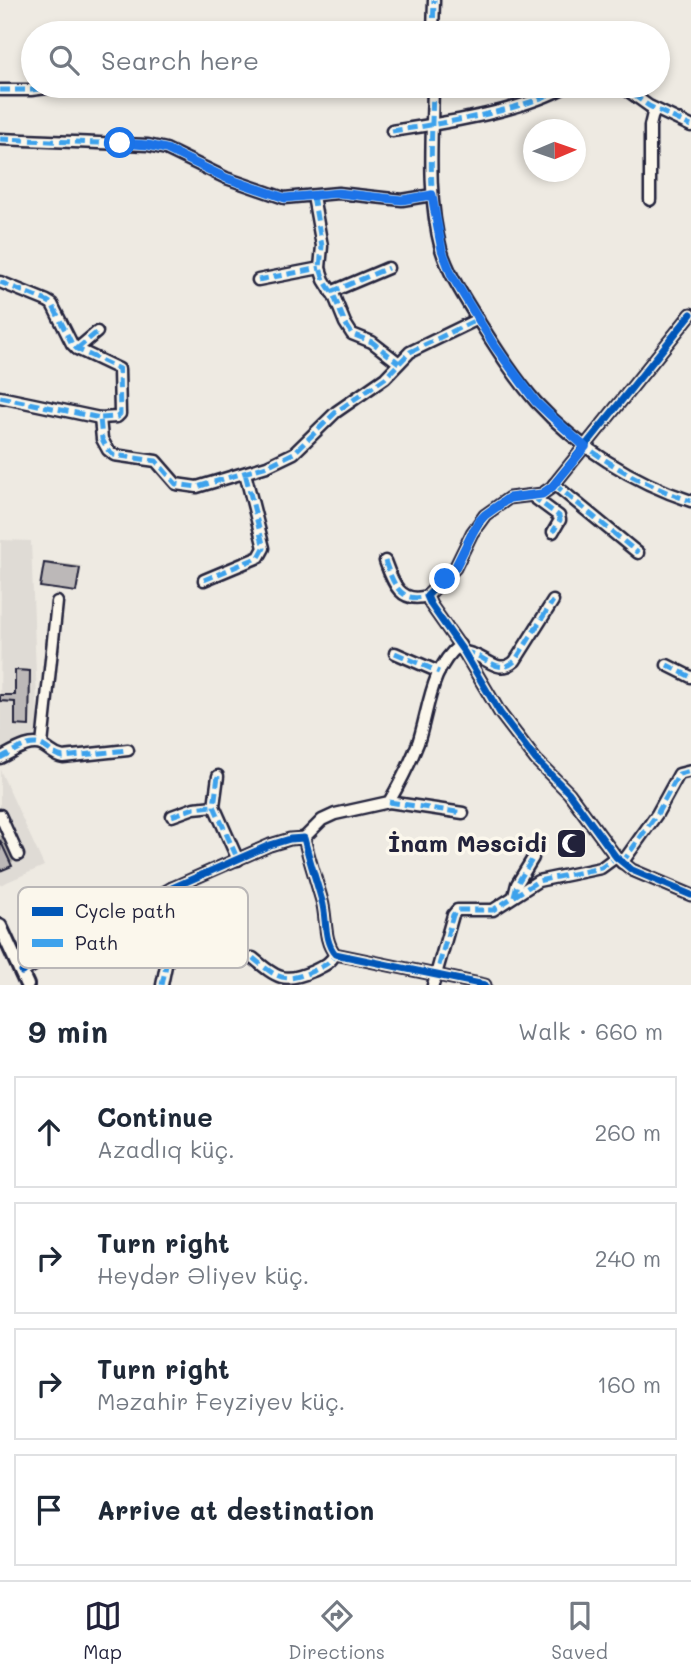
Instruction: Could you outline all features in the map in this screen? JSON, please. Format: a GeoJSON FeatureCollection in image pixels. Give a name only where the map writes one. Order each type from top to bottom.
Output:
{"type":"FeatureCollection","features":[{"type":"Feature","properties":{"kind":"main road"},"geometry":{"type":"LineString","coordinates":[[0,926],[18,964]]}},
{"type":"Feature","properties":{"kind":"main road"},"geometry":{"type":"LineString","coordinates":[[20,968],[27,985]]}},
{"type":"Feature","properties":{"kind":"street"},"geometry":{"type":"LineString","coordinates":[[433,21],[434,0]]}},
{"type":"Feature","properties":{"kind":"street"},"geometry":{"type":"LineString","coordinates":[[0,90],[21,90]]}},
{"type":"Feature","properties":{"kind":"street"},"geometry":{"type":"LineString","coordinates":[[433,98],[432,195],[442,250],[452,276],[494,345],[536,402],[585,447],[647,484],[691,501]]}},
{"type":"Feature","properties":{"kind":"street"},"geometry":{"type":"LineString","coordinates":[[392,131],[432,125],[538,98]]}},
{"type":"Feature","properties":{"kind":"street"},"geometry":{"type":"LineString","coordinates":[[638,98],[654,109],[691,126]]}},
{"type":"Feature","properties":{"kind":"street"},"geometry":{"type":"LineString","coordinates":[[650,200],[650,126],[654,109]]}},
{"type":"Feature","properties":{"kind":"street"},"geometry":{"type":"LineString","coordinates":[[0,139],[148,145],[166,149],[226,178],[285,198],[338,193],[402,200],[432,195]]}},
{"type":"Feature","properties":{"kind":"street"},"geometry":{"type":"LineString","coordinates":[[313,196],[322,246],[320,268],[345,323],[352,334],[372,342],[399,363]]}},
{"type":"Feature","properties":{"kind":"street"},"geometry":{"type":"LineString","coordinates":[[258,280],[320,268]]}},
{"type":"Feature","properties":{"kind":"street"},"geometry":{"type":"LineString","coordinates":[[331,292],[388,268]]}},
{"type":"Feature","properties":{"kind":"street"},"geometry":{"type":"LineString","coordinates":[[0,282],[52,304],[77,349],[119,369],[120,414],[117,417],[100,418],[0,397]]}},
{"type":"Feature","properties":{"kind":"street"},"geometry":{"type":"LineString","coordinates":[[385,561],[399,590],[408,598],[414,600],[427,596],[455,568],[472,533],[485,515],[509,498],[542,494],[554,484],[691,314]]}},
{"type":"Feature","properties":{"kind":"street"},"geometry":{"type":"LineString","coordinates":[[100,418],[102,439],[108,450],[124,457],[156,461],[176,484],[197,487],[267,466],[294,453],[337,412],[385,378],[410,352],[478,319]]}},
{"type":"Feature","properties":{"kind":"street"},"geometry":{"type":"LineString","coordinates":[[77,349],[97,332]]}},
{"type":"Feature","properties":{"kind":"street"},"geometry":{"type":"LineString","coordinates":[[204,580],[259,557],[263,552],[245,473]]}},
{"type":"Feature","properties":{"kind":"street"},"geometry":{"type":"LineString","coordinates":[[554,484],[638,553]]}},
{"type":"Feature","properties":{"kind":"street"},"geometry":{"type":"LineString","coordinates":[[532,496],[559,516],[560,520],[553,532]]}},
{"type":"Feature","properties":{"kind":"street"},"geometry":{"type":"LineString","coordinates":[[427,596],[500,713],[536,760],[569,793],[619,860],[632,870],[691,895]]}},
{"type":"Feature","properties":{"kind":"street"},"geometry":{"type":"LineString","coordinates":[[389,802],[418,743],[439,672],[449,653],[462,649],[475,653],[496,666],[509,666],[515,661],[553,601]]}},
{"type":"Feature","properties":{"kind":"street"},"geometry":{"type":"LineString","coordinates":[[42,745],[57,602]]}},
{"type":"Feature","properties":{"kind":"street"},"geometry":{"type":"LineString","coordinates":[[395,653],[439,672]]}},
{"type":"Feature","properties":{"kind":"street"},"geometry":{"type":"LineString","coordinates":[[667,665],[691,677]]}},
{"type":"Feature","properties":{"kind":"street"},"geometry":{"type":"LineString","coordinates":[[0,758],[31,743],[42,745],[54,756],[63,757],[128,750]]}},
{"type":"Feature","properties":{"kind":"street"},"geometry":{"type":"LineString","coordinates":[[434,981],[453,915],[457,910],[493,910],[538,881],[572,872],[601,869],[619,860],[657,814],[679,774],[691,771]]}},
{"type":"Feature","properties":{"kind":"street"},"geometry":{"type":"LineString","coordinates":[[218,776],[214,806],[238,859]]}},
{"type":"Feature","properties":{"kind":"street"},"geometry":{"type":"LineString","coordinates":[[174,887],[289,839],[304,838],[322,820],[335,814],[389,802],[463,813]]}},
{"type":"Feature","properties":{"kind":"street"},"geometry":{"type":"LineString","coordinates":[[172,816],[194,808],[214,806]]}},
{"type":"Feature","properties":{"kind":"street"},"geometry":{"type":"LineString","coordinates":[[0,815],[18,855]]}},
{"type":"Feature","properties":{"kind":"street"},"geometry":{"type":"LineString","coordinates":[[304,838],[326,917],[328,941],[335,954],[434,981],[485,985]]}},
{"type":"Feature","properties":{"kind":"street"},"geometry":{"type":"LineString","coordinates":[[514,896],[517,884],[533,858]]}},
{"type":"Feature","properties":{"kind":"street"},"geometry":{"type":"LineString","coordinates":[[253,958],[270,972],[291,980],[328,964],[335,954]]}},
{"type":"Feature","properties":{"kind":"street"},"geometry":{"type":"LineString","coordinates":[[22,972],[29,968]]}},
{"type":"Feature","properties":{"kind":"shaded area"},"geometry":{"type":"Polygon","coordinates":[[[1,540],[31,541],[38,727],[34,735],[0,751],[1,540]]]}},
{"type":"Feature","properties":{"kind":"shaded area"},"geometry":{"type":"Polygon","coordinates":[[[0,770],[44,866],[0,885],[0,770]]]}},
{"type":"Feature","properties":{"kind":"building"},"geometry":{"type":"Polygon","coordinates":[[[44,563],[80,568],[76,592],[40,587],[44,563]]]}},
{"type":"Feature","properties":{"kind":"building"},"geometry":{"type":"Polygon","coordinates":[[[15,670],[30,671],[29,726],[15,725],[15,702],[0,701],[0,695],[15,695],[15,670]]]}},
{"type":"Feature","properties":{"kind":"building"},"geometry":{"type":"Polygon","coordinates":[[[0,840],[12,866],[0,871],[0,840]]]}},
{"type":"Feature","properties":{"kind":"marked path"},"geometry":{"type":"LineString","coordinates":[[433,21],[434,0]]}},
{"type":"Feature","properties":{"kind":"marked path"},"geometry":{"type":"LineString","coordinates":[[0,90],[21,90]]}},
{"type":"Feature","properties":{"kind":"marked path"},"geometry":{"type":"LineString","coordinates":[[433,98],[431,168],[441,249],[457,286],[478,320],[528,392],[569,434],[627,473],[691,501]]}},
{"type":"Feature","properties":{"kind":"marked path"},"geometry":{"type":"LineString","coordinates":[[392,131],[505,110],[540,98]]}},
{"type":"Feature","properties":{"kind":"marked path"},"geometry":{"type":"LineString","coordinates":[[638,98],[691,126]]}},
{"type":"Feature","properties":{"kind":"marked path"},"geometry":{"type":"LineString","coordinates":[[0,139],[148,145],[166,149],[226,178],[284,198],[338,193],[402,200],[432,195]]}},
{"type":"Feature","properties":{"kind":"marked path"},"geometry":{"type":"LineString","coordinates":[[313,196],[322,246],[320,268],[345,323],[352,334],[372,342],[399,363]]}},
{"type":"Feature","properties":{"kind":"marked path"},"geometry":{"type":"LineString","coordinates":[[258,280],[320,268]]}},
{"type":"Feature","properties":{"kind":"marked path"},"geometry":{"type":"LineString","coordinates":[[331,292],[388,268]]}},
{"type":"Feature","properties":{"kind":"marked path"},"geometry":{"type":"LineString","coordinates":[[0,282],[52,304],[77,349],[119,369],[120,414],[117,417],[100,418]]}},
{"type":"Feature","properties":{"kind":"marked path"},"geometry":{"type":"LineString","coordinates":[[0,397],[100,418],[102,439],[114,455],[156,461],[176,484],[197,487],[267,466],[294,453],[336,412],[385,378],[410,352],[478,319]]}},
{"type":"Feature","properties":{"kind":"marked path"},"geometry":{"type":"LineString","coordinates":[[77,349],[97,332]]}},
{"type":"Feature","properties":{"kind":"marked path"},"geometry":{"type":"LineString","coordinates":[[204,580],[259,557],[264,548],[245,473]]}},
{"type":"Feature","properties":{"kind":"marked path"},"geometry":{"type":"LineString","coordinates":[[554,484],[638,553]]}},
{"type":"Feature","properties":{"kind":"marked path"},"geometry":{"type":"LineString","coordinates":[[532,496],[559,516],[560,520],[553,532]]}},
{"type":"Feature","properties":{"kind":"marked path"},"geometry":{"type":"LineString","coordinates":[[385,561],[399,590],[410,597],[427,596]]}},
{"type":"Feature","properties":{"kind":"marked path"},"geometry":{"type":"LineString","coordinates":[[464,652],[479,656],[497,666],[509,665],[515,661],[553,601]]}},
{"type":"Feature","properties":{"kind":"marked path"},"geometry":{"type":"LineString","coordinates":[[395,653],[439,672]]}},
{"type":"Feature","properties":{"kind":"marked path"},"geometry":{"type":"LineString","coordinates":[[667,665],[691,677]]}},
{"type":"Feature","properties":{"kind":"marked path"},"geometry":{"type":"LineString","coordinates":[[0,758],[33,744],[43,746],[63,757],[128,750]]}},
{"type":"Feature","properties":{"kind":"marked path"},"geometry":{"type":"LineString","coordinates":[[622,863],[657,814],[679,774],[691,771]]}},
{"type":"Feature","properties":{"kind":"marked path"},"geometry":{"type":"LineString","coordinates":[[218,776],[214,806],[238,860]]}},
{"type":"Feature","properties":{"kind":"marked path"},"geometry":{"type":"LineString","coordinates":[[389,802],[463,813]]}},
{"type":"Feature","properties":{"kind":"marked path"},"geometry":{"type":"LineString","coordinates":[[172,816],[194,808],[214,806]]}},
{"type":"Feature","properties":{"kind":"marked path"},"geometry":{"type":"LineString","coordinates":[[440,977],[436,976],[453,915],[457,910],[493,910],[538,881],[601,868],[616,857]]}},
{"type":"Feature","properties":{"kind":"marked path"},"geometry":{"type":"LineString","coordinates":[[514,896],[517,884],[533,858]]}},
{"type":"Feature","properties":{"kind":"marked path"},"geometry":{"type":"LineString","coordinates":[[253,958],[268,970],[288,978],[320,968],[335,954]]}},
{"type":"Feature","properties":{"kind":"marked path"},"geometry":{"type":"LineString","coordinates":[[162,985],[165,968]]}},
{"type":"Feature","properties":{"kind":"cycle path"},"geometry":{"type":"LineString","coordinates":[[691,314],[552,487],[542,494],[509,498],[485,515],[472,533],[455,568],[427,596],[500,713],[536,760],[569,793],[616,857],[632,870],[691,895]]}},
{"type":"Feature","properties":{"kind":"cycle path"},"geometry":{"type":"LineString","coordinates":[[174,887],[270,845],[304,838],[324,908],[327,936],[335,954],[485,985]]}},
{"type":"Feature","properties":{"kind":"cycle path"},"geometry":{"type":"LineString","coordinates":[[22,972],[29,968]]}},
{"type":"Feature","properties":{"kind":"place","name":"İnam Məscidi"},"geometry":{"type":"Point","coordinates":[571,844]}},
{"type":"Feature","properties":{"kind":"route"},"geometry":{"type":"LineString","coordinates":[[120,143],[166,149],[226,178],[285,198],[338,193],[402,200],[432,195],[442,250],[452,276],[494,345],[536,402],[585,447],[552,487],[542,494],[509,498],[485,515],[478,522],[455,568],[445,579]]}}]}
